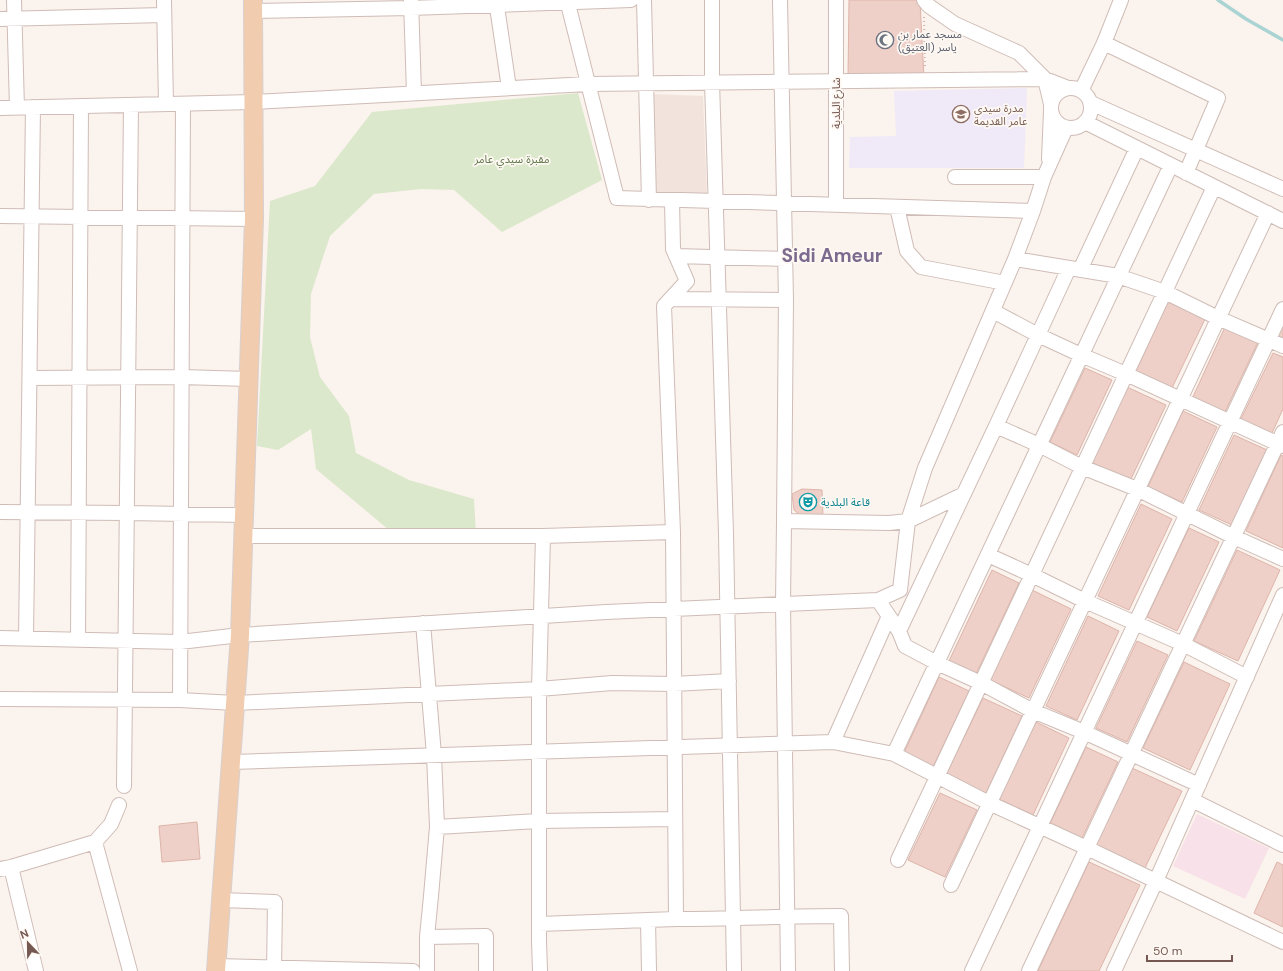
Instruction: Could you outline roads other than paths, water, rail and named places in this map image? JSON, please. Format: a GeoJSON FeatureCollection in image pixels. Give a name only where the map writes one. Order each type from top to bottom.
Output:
{"type":"FeatureCollection","features":[{"type":"Feature","properties":{"kind":"main road"},"geometry":{"type":"LineString","coordinates":[[216,968],[240,635],[254,219],[253,6]]}},
{"type":"Feature","properties":{"kind":"street"},"geometry":{"type":"LineString","coordinates":[[14,0],[17,108]]}},
{"type":"Feature","properties":{"kind":"street"},"geometry":{"type":"LineString","coordinates":[[164,0],[166,104]]}},
{"type":"Feature","properties":{"kind":"street"},"geometry":{"type":"LineString","coordinates":[[253,6],[632,0]]}},
{"type":"Feature","properties":{"kind":"street"},"geometry":{"type":"LineString","coordinates":[[644,0],[649,200]]}},
{"type":"Feature","properties":{"kind":"street"},"geometry":{"type":"LineString","coordinates":[[712,0],[712,82],[728,606],[734,971]]}},
{"type":"Feature","properties":{"kind":"street"},"geometry":{"type":"LineString","coordinates":[[780,0],[786,259],[784,604],[788,971]]}},
{"type":"Feature","properties":{"kind":"street","name":"شارع البلدية"},"geometry":{"type":"LineString","coordinates":[[836,0],[836,205]]}},
{"type":"Feature","properties":{"kind":"street"},"geometry":{"type":"LineString","coordinates":[[0,108],[253,102],[588,84],[1045,79],[1087,96],[1090,103],[1090,116],[1080,126],[1073,128],[1066,128],[1059,124],[1054,119],[1045,79],[1019,53],[955,24],[940,6],[929,6],[924,0]]}},
{"type":"Feature","properties":{"kind":"street"},"geometry":{"type":"LineString","coordinates":[[1075,90],[1104,43],[1121,0]]}},
{"type":"Feature","properties":{"kind":"street"},"geometry":{"type":"LineString","coordinates":[[568,1],[618,198],[1033,211]]}},
{"type":"Feature","properties":{"kind":"street"},"geometry":{"type":"LineString","coordinates":[[496,2],[509,88]]}},
{"type":"Feature","properties":{"kind":"street"},"geometry":{"type":"LineString","coordinates":[[411,4],[414,93]]}},
{"type":"Feature","properties":{"kind":"street"},"geometry":{"type":"LineString","coordinates":[[0,19],[164,15]]}},
{"type":"Feature","properties":{"kind":"street"},"geometry":{"type":"LineString","coordinates":[[1104,43],[1218,98],[1186,173]]}},
{"type":"Feature","properties":{"kind":"street"},"geometry":{"type":"LineString","coordinates":[[1046,172],[1051,108],[1054,97],[1060,91],[1075,90]]}},
{"type":"Feature","properties":{"kind":"street"},"geometry":{"type":"LineString","coordinates":[[1090,103],[1283,189]]}},
{"type":"Feature","properties":{"kind":"street"},"geometry":{"type":"LineString","coordinates":[[180,700],[183,104]]}},
{"type":"Feature","properties":{"kind":"street"},"geometry":{"type":"LineString","coordinates":[[124,786],[131,105]]}},
{"type":"Feature","properties":{"kind":"street"},"geometry":{"type":"LineString","coordinates":[[78,640],[81,106]]}},
{"type":"Feature","properties":{"kind":"street"},"geometry":{"type":"LineString","coordinates":[[26,638],[33,107]]}},
{"type":"Feature","properties":{"kind":"street"},"geometry":{"type":"LineString","coordinates":[[1085,122],[1283,221]]}},
{"type":"Feature","properties":{"kind":"street"},"geometry":{"type":"LineString","coordinates":[[0,638],[180,642],[240,635],[423,623],[674,608],[878,600],[900,590],[908,520],[925,468],[1015,259],[1046,172],[1066,128]]}},
{"type":"Feature","properties":{"kind":"street"},"geometry":{"type":"LineString","coordinates":[[899,631],[1038,335],[1137,148]]}},
{"type":"Feature","properties":{"kind":"street"},"geometry":{"type":"LineString","coordinates":[[894,754],[1171,165]]}},
{"type":"Feature","properties":{"kind":"street"},"geometry":{"type":"LineString","coordinates":[[955,177],[1046,172]]}},
{"type":"Feature","properties":{"kind":"street"},"geometry":{"type":"LineString","coordinates":[[898,860],[1214,186]]}},
{"type":"Feature","properties":{"kind":"street"},"geometry":{"type":"LineString","coordinates":[[672,200],[673,249],[687,281],[664,306],[673,532],[676,919]]}},
{"type":"Feature","properties":{"kind":"street"},"geometry":{"type":"LineString","coordinates":[[898,207],[906,251],[921,267],[1005,283]]}},
{"type":"Feature","properties":{"kind":"street"},"geometry":{"type":"LineString","coordinates":[[950,885],[1268,213]]}},
{"type":"Feature","properties":{"kind":"street"},"geometry":{"type":"LineString","coordinates":[[0,216],[254,219]]}},
{"type":"Feature","properties":{"kind":"street"},"geometry":{"type":"LineString","coordinates":[[676,256],[786,259]]}},
{"type":"Feature","properties":{"kind":"street"},"geometry":{"type":"LineString","coordinates":[[1015,259],[1118,276],[1165,292],[1218,318],[1283,346]]}},
{"type":"Feature","properties":{"kind":"street"},"geometry":{"type":"LineString","coordinates":[[671,299],[786,300]]}},
{"type":"Feature","properties":{"kind":"street"},"geometry":{"type":"LineString","coordinates":[[972,971],[1283,308]]}},
{"type":"Feature","properties":{"kind":"street"},"geometry":{"type":"LineString","coordinates":[[993,311],[1081,356],[1126,374],[1230,421],[1281,440],[1029,971]]}},
{"type":"Feature","properties":{"kind":"street"},"geometry":{"type":"LineString","coordinates":[[30,378],[181,377],[249,379]]}},
{"type":"Feature","properties":{"kind":"street"},"geometry":{"type":"LineString","coordinates":[[996,426],[1039,445],[1082,468],[1137,489],[1234,537],[1283,559]]}},
{"type":"Feature","properties":{"kind":"street"},"geometry":{"type":"LineString","coordinates":[[784,521],[889,523],[908,520],[964,494]]}},
{"type":"Feature","properties":{"kind":"street"},"geometry":{"type":"LineString","coordinates":[[0,512],[244,515]]}},
{"type":"Feature","properties":{"kind":"street"},"geometry":{"type":"LineString","coordinates":[[243,536],[543,536],[673,532]]}},
{"type":"Feature","properties":{"kind":"street"},"geometry":{"type":"LineString","coordinates":[[540,971],[539,752],[543,536]]}},
{"type":"Feature","properties":{"kind":"street"},"geometry":{"type":"LineString","coordinates":[[988,554],[1085,601],[1183,644],[1247,677]]}},
{"type":"Feature","properties":{"kind":"street"},"geometry":{"type":"LineString","coordinates":[[1114,971],[1156,881],[1283,595]]}},
{"type":"Feature","properties":{"kind":"street"},"geometry":{"type":"LineString","coordinates":[[878,600],[899,631],[905,646],[937,663],[981,683],[1033,711],[1084,732],[1199,785]]}},
{"type":"Feature","properties":{"kind":"street"},"geometry":{"type":"LineString","coordinates":[[834,742],[889,616]]}},
{"type":"Feature","properties":{"kind":"street"},"geometry":{"type":"LineString","coordinates":[[423,623],[434,755],[437,827],[432,896],[426,937],[427,971]]}},
{"type":"Feature","properties":{"kind":"street"},"geometry":{"type":"LineString","coordinates":[[0,698],[180,700],[235,703],[540,689],[612,683],[674,684],[729,681]]}},
{"type":"Feature","properties":{"kind":"street"},"geometry":{"type":"LineString","coordinates":[[231,762],[834,742],[894,754],[989,803],[1087,848],[1283,942]]}},
{"type":"Feature","properties":{"kind":"street"},"geometry":{"type":"LineString","coordinates":[[1192,800],[1283,845]]}},
{"type":"Feature","properties":{"kind":"street"},"geometry":{"type":"LineString","coordinates":[[36,971],[6,868],[95,842],[111,824],[119,805]]}},
{"type":"Feature","properties":{"kind":"street"},"geometry":{"type":"LineString","coordinates":[[437,827],[539,821],[675,819]]}},
{"type":"Feature","properties":{"kind":"street"},"geometry":{"type":"LineString","coordinates":[[95,842],[130,971]]}},
{"type":"Feature","properties":{"kind":"street"},"geometry":{"type":"LineString","coordinates":[[221,900],[275,902],[274,969]]}},
{"type":"Feature","properties":{"kind":"street"},"geometry":{"type":"LineString","coordinates":[[539,924],[676,919],[733,919],[787,916],[841,916],[842,971]]}},
{"type":"Feature","properties":{"kind":"street"},"geometry":{"type":"LineString","coordinates":[[648,920],[649,971]]}},
{"type":"Feature","properties":{"kind":"street"},"geometry":{"type":"LineString","coordinates":[[426,937],[486,936],[486,971]]}},
{"type":"Feature","properties":{"kind":"street"},"geometry":{"type":"LineString","coordinates":[[216,968],[413,971]]}},
{"type":"Feature","properties":{"kind":"waterway"},"geometry":{"type":"LineString","coordinates":[[1218,0],[1246,19],[1283,40]]}},
{"type":"Feature","properties":{"kind":"place","name":"مسجد عمار بن ياسر (العتيق)"},"geometry":{"type":"Point","coordinates":[885,40]}},
{"type":"Feature","properties":{"kind":"place","name":"مدرة سيدي عامر القديمة"},"geometry":{"type":"Point","coordinates":[961,114]}},
{"type":"Feature","properties":{"kind":"place","name":"قاعة البلدية"},"geometry":{"type":"Point","coordinates":[808,502]}},
{"type":"Feature","properties":{"kind":"district","name":"Sidi Ameur"},"geometry":{"type":"Point","coordinates":[832,255]}},
{"type":"Feature","properties":{"kind":"park label","name":"مقبرة سيدي عامر"},"geometry":{"type":"Point","coordinates":[512,159]}}]}
